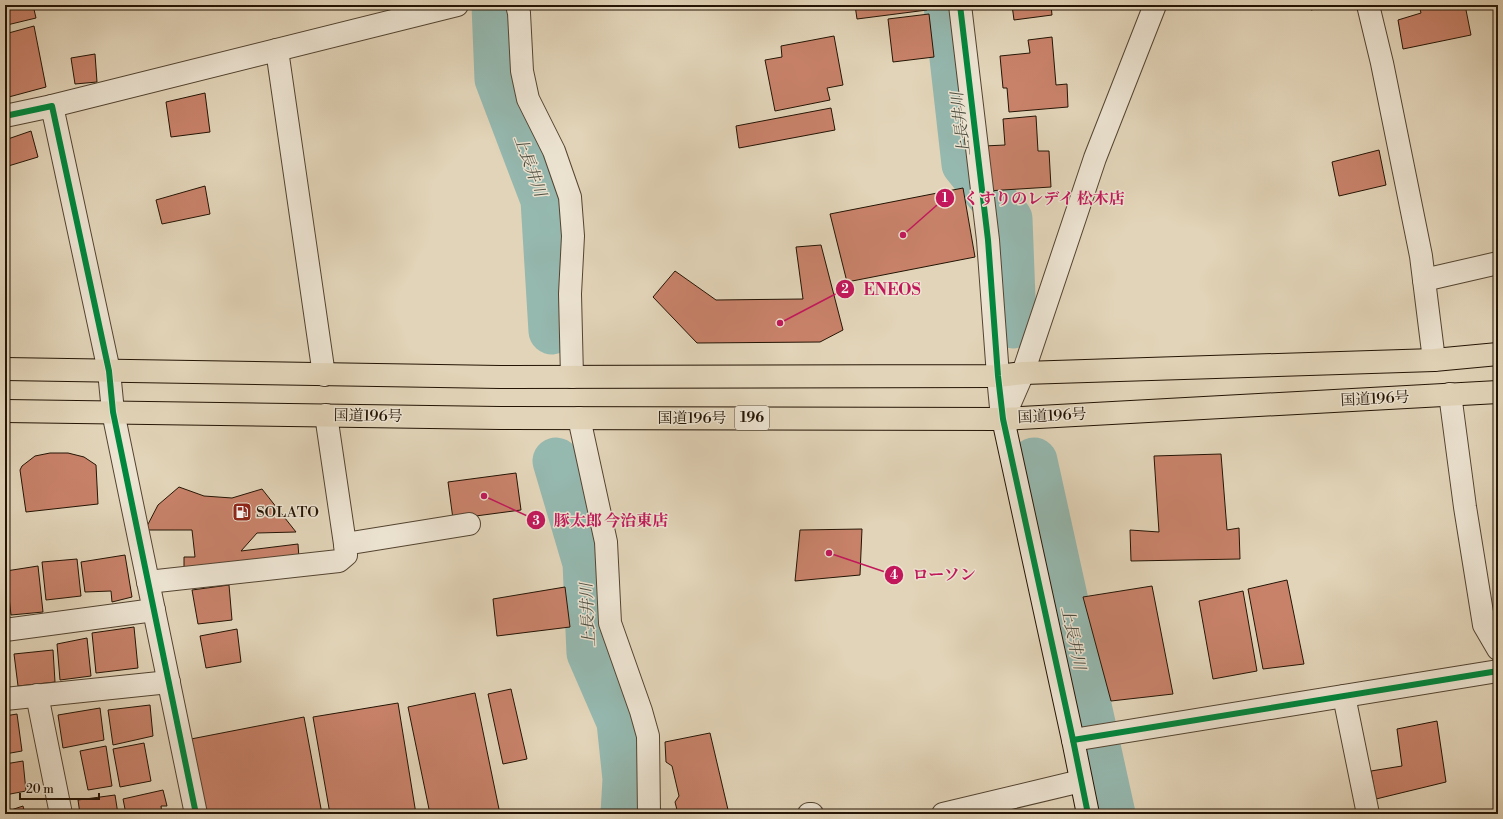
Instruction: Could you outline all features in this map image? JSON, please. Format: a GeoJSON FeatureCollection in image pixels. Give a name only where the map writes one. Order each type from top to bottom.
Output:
{"type":"FeatureCollection","features":[{"type":"Feature","properties":{"kind":"highway"},"geometry":{"type":"LineString","coordinates":[[5,368],[324,375],[572,377],[998,376],[1434,360],[1498,354]]}},
{"type":"Feature","properties":{"kind":"highway","name":"国道196号"},"geometry":{"type":"LineString","coordinates":[[5,411],[326,416],[1002,419],[1498,392]]}},
{"type":"Feature","properties":{"kind":"street"},"geometry":{"type":"LineString","coordinates":[[5,116],[52,106],[457,5]]}},
{"type":"Feature","properties":{"kind":"street"},"geometry":{"type":"LineString","coordinates":[[517,5],[519,13],[522,72],[528,99],[554,151],[570,196],[573,236],[570,294],[572,377]]}},
{"type":"Feature","properties":{"kind":"street"},"geometry":{"type":"LineString","coordinates":[[960,5],[988,240],[1002,419],[1088,814]]}},
{"type":"Feature","properties":{"kind":"street"},"geometry":{"type":"LineString","coordinates":[[1002,419],[1023,374],[1095,158],[1154,5]]}},
{"type":"Feature","properties":{"kind":"street"},"geometry":{"type":"LineString","coordinates":[[1368,5],[1385,79],[1421,256],[1434,360]]}},
{"type":"Feature","properties":{"kind":"street"},"geometry":{"type":"LineString","coordinates":[[277,50],[324,375]]}},
{"type":"Feature","properties":{"kind":"street"},"geometry":{"type":"LineString","coordinates":[[52,106],[109,371],[113,412],[196,814]]}},
{"type":"Feature","properties":{"kind":"street"},"geometry":{"type":"LineString","coordinates":[[1424,280],[1498,263]]}},
{"type":"Feature","properties":{"kind":"street"},"geometry":{"type":"LineString","coordinates":[[1450,394],[1465,507],[1484,625],[1498,648]]}},
{"type":"Feature","properties":{"kind":"street"},"geometry":{"type":"LineString","coordinates":[[148,582],[339,561],[346,555],[326,416]]}},
{"type":"Feature","properties":{"kind":"street"},"geometry":{"type":"LineString","coordinates":[[579,418],[606,542],[610,623],[641,711],[648,736],[649,814]]}},
{"type":"Feature","properties":{"kind":"street"},"geometry":{"type":"LineString","coordinates":[[345,544],[469,524]]}},
{"type":"Feature","properties":{"kind":"street"},"geometry":{"type":"LineString","coordinates":[[5,630],[154,610]]}},
{"type":"Feature","properties":{"kind":"street"},"geometry":{"type":"LineString","coordinates":[[1073,740],[1498,672]]}},
{"type":"Feature","properties":{"kind":"street"},"geometry":{"type":"LineString","coordinates":[[5,699],[169,682]]}},
{"type":"Feature","properties":{"kind":"street"},"geometry":{"type":"LineString","coordinates":[[37,695],[61,814]]}},
{"type":"Feature","properties":{"kind":"street"},"geometry":{"type":"LineString","coordinates":[[1344,696],[1368,814]]}},
{"type":"Feature","properties":{"kind":"street"},"geometry":{"type":"LineString","coordinates":[[943,814],[1081,781]]}},
{"type":"Feature","properties":{"kind":"building"},"geometry":{"type":"Polygon","coordinates":[[[5,5],[33,5],[36,18],[7,25],[5,5]]]}},
{"type":"Feature","properties":{"kind":"building"},"geometry":{"type":"Polygon","coordinates":[[[855,5],[926,5],[927,10],[857,19],[855,5]]]}},
{"type":"Feature","properties":{"kind":"building"},"geometry":{"type":"Polygon","coordinates":[[[1012,5],[1051,5],[1052,15],[1014,20],[1012,5]]]}},
{"type":"Feature","properties":{"kind":"building"},"geometry":{"type":"Polygon","coordinates":[[[1310,5],[1332,5],[1311,10],[1310,5]]]}},
{"type":"Feature","properties":{"kind":"building"},"geometry":{"type":"Polygon","coordinates":[[[1419,5],[1465,5],[1471,35],[1403,49],[1398,20],[1421,13],[1419,5]]]}},
{"type":"Feature","properties":{"kind":"building"},"geometry":{"type":"Polygon","coordinates":[[[929,14],[934,57],[893,62],[888,19],[929,14]]]}},
{"type":"Feature","properties":{"kind":"building"},"geometry":{"type":"Polygon","coordinates":[[[34,26],[46,87],[5,98],[5,34],[34,26]]]}},
{"type":"Feature","properties":{"kind":"building"},"geometry":{"type":"Polygon","coordinates":[[[834,36],[843,85],[827,88],[830,100],[775,111],[765,60],[782,57],[781,46],[834,36]]]}},
{"type":"Feature","properties":{"kind":"building"},"geometry":{"type":"Polygon","coordinates":[[[1052,37],[1056,85],[1067,84],[1068,107],[1009,112],[1007,88],[1003,88],[1000,56],[1030,53],[1028,40],[1052,37]]]}},
{"type":"Feature","properties":{"kind":"building"},"geometry":{"type":"Polygon","coordinates":[[[95,54],[97,82],[75,84],[71,58],[95,54]]]}},
{"type":"Feature","properties":{"kind":"building"},"geometry":{"type":"Polygon","coordinates":[[[205,93],[210,132],[171,137],[166,102],[205,93]]]}},
{"type":"Feature","properties":{"kind":"building"},"geometry":{"type":"Polygon","coordinates":[[[831,108],[835,130],[739,148],[736,126],[831,108]]]}},
{"type":"Feature","properties":{"kind":"building"},"geometry":{"type":"Polygon","coordinates":[[[1036,116],[1038,151],[1049,151],[1051,187],[987,191],[984,146],[1005,145],[1003,119],[1036,116]]]}},
{"type":"Feature","properties":{"kind":"building"},"geometry":{"type":"Polygon","coordinates":[[[31,131],[38,157],[5,167],[5,140],[31,131]]]}},
{"type":"Feature","properties":{"kind":"building"},"geometry":{"type":"Polygon","coordinates":[[[1379,150],[1386,185],[1339,196],[1332,162],[1379,150]]]}},
{"type":"Feature","properties":{"kind":"building"},"geometry":{"type":"Polygon","coordinates":[[[205,186],[210,214],[162,224],[156,200],[205,186]]]}},
{"type":"Feature","properties":{"kind":"building"},"geometry":{"type":"Polygon","coordinates":[[[963,188],[975,257],[847,282],[830,214],[963,188]]]}},
{"type":"Feature","properties":{"kind":"building"},"geometry":{"type":"Polygon","coordinates":[[[821,245],[843,330],[820,342],[697,343],[653,297],[675,271],[716,300],[803,299],[796,247],[821,245]]]}},
{"type":"Feature","properties":{"kind":"building"},"geometry":{"type":"Polygon","coordinates":[[[50,453],[68,453],[84,457],[96,465],[98,504],[26,512],[20,470],[22,466],[35,456],[50,453]]]}},
{"type":"Feature","properties":{"kind":"building"},"geometry":{"type":"Polygon","coordinates":[[[1221,454],[1227,530],[1239,528],[1240,559],[1131,561],[1130,530],[1159,532],[1154,456],[1221,454]]]}},
{"type":"Feature","properties":{"kind":"building"},"geometry":{"type":"Polygon","coordinates":[[[516,473],[521,510],[453,519],[448,482],[516,473]]]}},
{"type":"Feature","properties":{"kind":"building"},"geometry":{"type":"Polygon","coordinates":[[[179,487],[204,496],[232,498],[262,489],[296,532],[257,533],[241,551],[298,544],[300,573],[184,587],[184,557],[195,557],[192,530],[145,530],[158,505],[179,487]]]}},
{"type":"Feature","properties":{"kind":"building"},"geometry":{"type":"Polygon","coordinates":[[[862,529],[860,575],[795,581],[800,530],[862,529]]]}},
{"type":"Feature","properties":{"kind":"building"},"geometry":{"type":"Polygon","coordinates":[[[125,555],[132,597],[112,602],[111,591],[85,592],[81,562],[125,555]]]}},
{"type":"Feature","properties":{"kind":"building"},"geometry":{"type":"Polygon","coordinates":[[[77,559],[81,596],[46,600],[42,562],[77,559]]]}},
{"type":"Feature","properties":{"kind":"building"},"geometry":{"type":"Polygon","coordinates":[[[38,566],[43,612],[11,615],[6,571],[38,566]]]}},
{"type":"Feature","properties":{"kind":"building"},"geometry":{"type":"Polygon","coordinates":[[[1287,580],[1304,664],[1263,669],[1248,589],[1287,580]]]}},
{"type":"Feature","properties":{"kind":"building"},"geometry":{"type":"Polygon","coordinates":[[[229,585],[232,620],[198,624],[192,590],[229,585]]]}},
{"type":"Feature","properties":{"kind":"building"},"geometry":{"type":"Polygon","coordinates":[[[1152,586],[1173,694],[1111,701],[1083,597],[1152,586]]]}},
{"type":"Feature","properties":{"kind":"building"},"geometry":{"type":"Polygon","coordinates":[[[565,587],[570,627],[497,636],[493,599],[565,587]]]}},
{"type":"Feature","properties":{"kind":"building"},"geometry":{"type":"Polygon","coordinates":[[[1243,591],[1257,671],[1213,679],[1199,601],[1243,591]]]}},
{"type":"Feature","properties":{"kind":"building"},"geometry":{"type":"Polygon","coordinates":[[[134,627],[138,668],[96,673],[92,633],[134,627]]]}},
{"type":"Feature","properties":{"kind":"building"},"geometry":{"type":"Polygon","coordinates":[[[237,629],[241,662],[206,668],[200,636],[237,629]]]}},
{"type":"Feature","properties":{"kind":"building"},"geometry":{"type":"Polygon","coordinates":[[[87,638],[91,676],[60,680],[57,644],[87,638]]]}},
{"type":"Feature","properties":{"kind":"building"},"geometry":{"type":"Polygon","coordinates":[[[53,650],[55,682],[18,686],[14,654],[53,650]]]}},
{"type":"Feature","properties":{"kind":"building"},"geometry":{"type":"Polygon","coordinates":[[[511,689],[527,759],[503,764],[488,694],[511,689]]]}},
{"type":"Feature","properties":{"kind":"building"},"geometry":{"type":"Polygon","coordinates":[[[475,693],[500,814],[430,814],[408,707],[475,693]]]}},
{"type":"Feature","properties":{"kind":"building"},"geometry":{"type":"Polygon","coordinates":[[[398,703],[416,814],[330,814],[313,717],[398,703]]]}},
{"type":"Feature","properties":{"kind":"building"},"geometry":{"type":"Polygon","coordinates":[[[150,705],[153,736],[113,745],[108,710],[150,705]]]}},
{"type":"Feature","properties":{"kind":"building"},"geometry":{"type":"Polygon","coordinates":[[[100,708],[104,740],[63,748],[58,715],[100,708]]]}},
{"type":"Feature","properties":{"kind":"building"},"geometry":{"type":"Polygon","coordinates":[[[17,714],[22,751],[5,754],[5,716],[17,714]]]}},
{"type":"Feature","properties":{"kind":"building"},"geometry":{"type":"Polygon","coordinates":[[[304,717],[322,814],[205,814],[191,739],[304,717]]]}},
{"type":"Feature","properties":{"kind":"building"},"geometry":{"type":"Polygon","coordinates":[[[1437,721],[1446,782],[1376,799],[1371,771],[1402,766],[1397,729],[1437,721]]]}},
{"type":"Feature","properties":{"kind":"building"},"geometry":{"type":"Polygon","coordinates":[[[710,733],[729,814],[678,814],[675,802],[679,796],[672,766],[666,762],[665,742],[710,733]]]}},
{"type":"Feature","properties":{"kind":"building"},"geometry":{"type":"Polygon","coordinates":[[[144,743],[151,781],[120,787],[113,749],[144,743]]]}},
{"type":"Feature","properties":{"kind":"building"},"geometry":{"type":"Polygon","coordinates":[[[106,746],[112,786],[88,790],[80,751],[106,746]]]}},
{"type":"Feature","properties":{"kind":"building"},"geometry":{"type":"Polygon","coordinates":[[[23,761],[26,791],[5,795],[5,764],[23,761]]]}},
{"type":"Feature","properties":{"kind":"building"},"geometry":{"type":"Polygon","coordinates":[[[163,790],[167,806],[161,806],[162,814],[126,814],[123,799],[163,790]]]}},
{"type":"Feature","properties":{"kind":"building"},"geometry":{"type":"Polygon","coordinates":[[[115,795],[118,814],[80,814],[78,800],[115,795]]]}},
{"type":"Feature","properties":{"kind":"building"},"geometry":{"type":"Polygon","coordinates":[[[23,806],[25,814],[5,814],[5,812],[23,806]]]}},
{"type":"Feature","properties":{"kind":"waterway","name":"上長井川"},"geometry":{"type":"LineString","coordinates":[[495,5],[498,79],[544,200],[552,331]]}},
{"type":"Feature","properties":{"kind":"waterway","name":"上長井川"},"geometry":{"type":"LineString","coordinates":[[947,5],[965,164],[1009,219],[1013,325]]}},
{"type":"Feature","properties":{"kind":"waterway","name":"上長井川"},"geometry":{"type":"LineString","coordinates":[[556,461],[586,563],[590,653],[620,722],[626,779],[624,814]]}},
{"type":"Feature","properties":{"kind":"waterway","name":"上長井川"},"geometry":{"type":"LineString","coordinates":[[1034,461],[1112,814]]}},
{"type":"Feature","properties":{"kind":"cycle path"},"geometry":{"type":"LineString","coordinates":[[960,5],[988,240],[998,376],[1003,419],[1088,814]]}},
{"type":"Feature","properties":{"kind":"cycle path"},"geometry":{"type":"LineString","coordinates":[[5,116],[52,106],[109,371],[113,412],[196,814]]}},
{"type":"Feature","properties":{"kind":"cycle path"},"geometry":{"type":"LineString","coordinates":[[1073,740],[1498,671]]}},
{"type":"Feature","properties":{"kind":"place","name":"くすりのレデイ 松木店"},"geometry":{"type":"Point","coordinates":[903,235]}},
{"type":"Feature","properties":{"kind":"place","name":"ENEOS"},"geometry":{"type":"Point","coordinates":[780,323]}},
{"type":"Feature","properties":{"kind":"place","name":"豚太郎 今治東店"},"geometry":{"type":"Point","coordinates":[484,496]}},
{"type":"Feature","properties":{"kind":"place","name":"SOLATO"},"geometry":{"type":"Point","coordinates":[242,512]}},
{"type":"Feature","properties":{"kind":"place","name":"ローソン"},"geometry":{"type":"Point","coordinates":[829,553]}}]}
